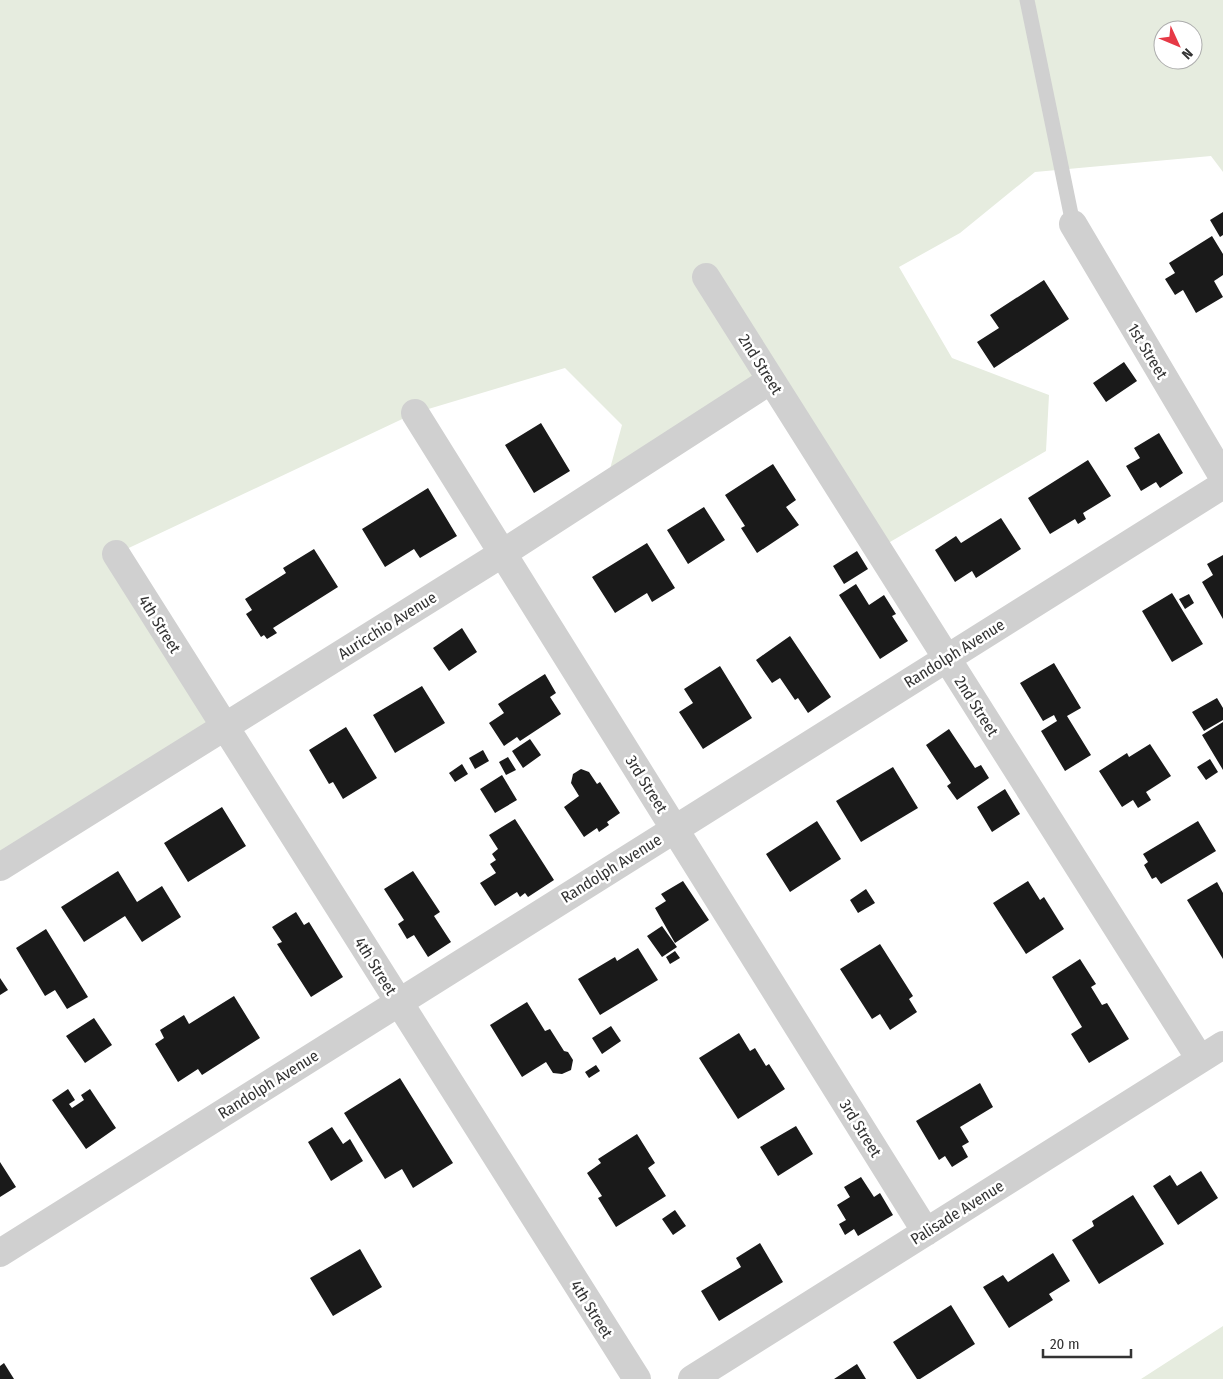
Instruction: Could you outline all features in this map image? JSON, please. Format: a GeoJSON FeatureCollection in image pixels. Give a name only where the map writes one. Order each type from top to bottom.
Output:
{"type":"FeatureCollection","features":[{"type":"Feature","properties":{"kind":"street","name":"1st Street"},"geometry":{"type":"LineString","coordinates":[[1073,224],[1223,477]]}},
{"type":"Feature","properties":{"kind":"street","name":"2nd Street"},"geometry":{"type":"LineString","coordinates":[[706,277],[1200,1059]]}},
{"type":"Feature","properties":{"kind":"street","name":"Auricchio Avenue"},"geometry":{"type":"LineString","coordinates":[[0,867],[503,553],[771,380]]}},
{"type":"Feature","properties":{"kind":"street","name":"3rd Street"},"geometry":{"type":"LineString","coordinates":[[415,413],[926,1232]]}},
{"type":"Feature","properties":{"kind":"street","name":"Randolph Avenue"},"geometry":{"type":"LineString","coordinates":[[0,1253],[1223,485]]}},
{"type":"Feature","properties":{"kind":"street","name":"4th Street"},"geometry":{"type":"LineString","coordinates":[[116,554],[637,1379]]}},
{"type":"Feature","properties":{"kind":"street","name":"Palisade Avenue"},"geometry":{"type":"LineString","coordinates":[[692,1379],[1223,1045]]}},
{"type":"Feature","properties":{"kind":"lane"},"geometry":{"type":"LineString","coordinates":[[1027,0],[1073,224]]}},
{"type":"Feature","properties":{"kind":"shaded area"},"geometry":{"type":"Polygon","coordinates":[[[0,0],[1223,0],[1223,172],[1211,156],[1035,172],[960,233],[899,267],[952,358],[1049,395],[1046,451],[878,549],[771,380],[605,487],[622,425],[565,368],[415,413],[116,554],[225,727],[0,867],[0,0]]]}},
{"type":"Feature","properties":{"kind":"shaded area"},"geometry":{"type":"Polygon","coordinates":[[[1223,1326],[1223,1379],[1141,1379],[1223,1326]]]}},
{"type":"Feature","properties":{"kind":"building"},"geometry":{"type":"Polygon","coordinates":[[[1223,212],[1223,235],[1220,237],[1210,220],[1223,212]]]}},
{"type":"Feature","properties":{"kind":"building"},"geometry":{"type":"Polygon","coordinates":[[[1212,236],[1223,254],[1223,275],[1214,281],[1223,297],[1196,313],[1183,290],[1175,295],[1165,279],[1175,273],[1169,263],[1212,236]]]}},
{"type":"Feature","properties":{"kind":"building"},"geometry":{"type":"Polygon","coordinates":[[[1044,280],[1069,319],[994,368],[977,342],[999,328],[990,315],[1044,280]]]}},
{"type":"Feature","properties":{"kind":"building"},"geometry":{"type":"Polygon","coordinates":[[[1124,362],[1137,381],[1106,402],[1093,383],[1124,362]]]}},
{"type":"Feature","properties":{"kind":"building"},"geometry":{"type":"Polygon","coordinates":[[[541,423],[570,471],[534,493],[505,445],[541,423]]]}},
{"type":"Feature","properties":{"kind":"building"},"geometry":{"type":"Polygon","coordinates":[[[1159,433],[1183,473],[1160,488],[1156,482],[1141,491],[1126,466],[1140,458],[1134,448],[1159,433]]]}},
{"type":"Feature","properties":{"kind":"building"},"geometry":{"type":"Polygon","coordinates":[[[1088,460],[1111,496],[1083,513],[1086,519],[1078,524],[1075,519],[1050,534],[1028,498],[1088,460]]]}},
{"type":"Feature","properties":{"kind":"building"},"geometry":{"type":"Polygon","coordinates":[[[773,464],[796,500],[786,507],[799,525],[757,553],[741,528],[745,526],[725,495],[773,464]]]}},
{"type":"Feature","properties":{"kind":"building"},"geometry":{"type":"Polygon","coordinates":[[[428,488],[457,536],[420,558],[414,549],[385,567],[362,529],[428,488]]]}},
{"type":"Feature","properties":{"kind":"building"},"geometry":{"type":"Polygon","coordinates":[[[704,507],[725,540],[688,564],[667,530],[704,507]]]}},
{"type":"Feature","properties":{"kind":"building"},"geometry":{"type":"Polygon","coordinates":[[[1001,518],[1021,549],[976,578],[972,571],[955,582],[935,550],[956,536],[961,543],[1001,518]]]}},
{"type":"Feature","properties":{"kind":"building"},"geometry":{"type":"Polygon","coordinates":[[[647,543],[675,588],[652,602],[647,593],[615,613],[592,577],[647,543]]]}},
{"type":"Feature","properties":{"kind":"building"},"geometry":{"type":"Polygon","coordinates":[[[314,549],[338,587],[273,628],[277,633],[267,639],[264,635],[261,637],[246,614],[252,610],[245,599],[286,573],[283,568],[314,549]]]}},
{"type":"Feature","properties":{"kind":"building"},"geometry":{"type":"Polygon","coordinates":[[[857,551],[868,569],[844,584],[833,566],[857,551]]]}},
{"type":"Feature","properties":{"kind":"building"},"geometry":{"type":"Polygon","coordinates":[[[1223,555],[1223,619],[1202,582],[1213,575],[1207,564],[1223,555]]]}},
{"type":"Feature","properties":{"kind":"building"},"geometry":{"type":"Polygon","coordinates":[[[856,584],[869,605],[884,595],[896,614],[892,616],[908,641],[880,659],[839,595],[856,584]]]}},
{"type":"Feature","properties":{"kind":"building"},"geometry":{"type":"Polygon","coordinates":[[[1172,593],[1203,644],[1172,662],[1142,611],[1172,593]]]}},
{"type":"Feature","properties":{"kind":"building"},"geometry":{"type":"Polygon","coordinates":[[[1189,594],[1194,603],[1185,609],[1179,599],[1189,594]]]}},
{"type":"Feature","properties":{"kind":"building"},"geometry":{"type":"Polygon","coordinates":[[[462,628],[477,652],[449,671],[433,648],[462,628]]]}},
{"type":"Feature","properties":{"kind":"building"},"geometry":{"type":"Polygon","coordinates":[[[790,636],[831,697],[808,713],[798,698],[795,700],[780,678],[772,683],[756,660],[790,636]]]}},
{"type":"Feature","properties":{"kind":"building"},"geometry":{"type":"Polygon","coordinates":[[[1054,663],[1081,708],[1067,716],[1091,755],[1065,771],[1041,731],[1057,721],[1054,715],[1043,721],[1020,683],[1054,663]]]}},
{"type":"Feature","properties":{"kind":"building"},"geometry":{"type":"Polygon","coordinates":[[[720,666],[752,718],[703,749],[679,712],[693,703],[684,689],[720,666]]]}},
{"type":"Feature","properties":{"kind":"building"},"geometry":{"type":"Polygon","coordinates":[[[545,674],[556,693],[550,697],[561,714],[520,741],[517,737],[504,746],[489,723],[504,713],[498,704],[545,674]]]}},
{"type":"Feature","properties":{"kind":"building"},"geometry":{"type":"Polygon","coordinates":[[[422,686],[445,723],[395,753],[373,715],[422,686]]]}},
{"type":"Feature","properties":{"kind":"building"},"geometry":{"type":"Polygon","coordinates":[[[1217,698],[1223,708],[1223,720],[1204,731],[1192,712],[1217,698]]]}},
{"type":"Feature","properties":{"kind":"building"},"geometry":{"type":"Polygon","coordinates":[[[1223,722],[1223,770],[1202,735],[1223,722]]]}},
{"type":"Feature","properties":{"kind":"building"},"geometry":{"type":"Polygon","coordinates":[[[346,727],[377,778],[343,799],[333,782],[329,784],[309,750],[346,727]]]}},
{"type":"Feature","properties":{"kind":"building"},"geometry":{"type":"Polygon","coordinates":[[[949,729],[975,768],[981,765],[989,778],[957,800],[947,786],[951,783],[926,745],[949,729]]]}},
{"type":"Feature","properties":{"kind":"building"},"geometry":{"type":"Polygon","coordinates":[[[530,739],[541,755],[523,768],[512,751],[530,739]]]}},
{"type":"Feature","properties":{"kind":"building"},"geometry":{"type":"Polygon","coordinates":[[[1150,744],[1171,776],[1146,792],[1151,800],[1138,808],[1133,800],[1122,807],[1099,771],[1127,753],[1129,757],[1150,744]]]}},
{"type":"Feature","properties":{"kind":"building"},"geometry":{"type":"Polygon","coordinates":[[[483,750],[489,761],[475,769],[469,758],[483,750]]]}},
{"type":"Feature","properties":{"kind":"building"},"geometry":{"type":"Polygon","coordinates":[[[508,757],[516,770],[506,775],[499,762],[508,757]]]}},
{"type":"Feature","properties":{"kind":"building"},"geometry":{"type":"Polygon","coordinates":[[[1210,759],[1218,772],[1206,780],[1197,767],[1210,759]]]}},
{"type":"Feature","properties":{"kind":"building"},"geometry":{"type":"Polygon","coordinates":[[[462,764],[468,774],[455,782],[449,773],[462,764]]]}},
{"type":"Feature","properties":{"kind":"building"},"geometry":{"type":"Polygon","coordinates":[[[893,767],[918,808],[861,842],[836,801],[893,767]]]}},
{"type":"Feature","properties":{"kind":"building"},"geometry":{"type":"Polygon","coordinates":[[[581,769],[589,772],[597,784],[600,782],[620,813],[607,822],[609,825],[599,832],[597,828],[584,837],[564,807],[579,796],[571,783],[573,774],[581,769]]]}},
{"type":"Feature","properties":{"kind":"building"},"geometry":{"type":"Polygon","coordinates":[[[502,775],[517,800],[495,813],[480,789],[502,775]]]}},
{"type":"Feature","properties":{"kind":"building"},"geometry":{"type":"Polygon","coordinates":[[[1005,789],[1020,814],[992,832],[977,807],[1005,789]]]}},
{"type":"Feature","properties":{"kind":"building"},"geometry":{"type":"Polygon","coordinates":[[[222,807],[246,846],[188,882],[164,843],[222,807]]]}},
{"type":"Feature","properties":{"kind":"building"},"geometry":{"type":"Polygon","coordinates":[[[515,819],[554,880],[528,897],[525,893],[520,897],[517,892],[495,906],[480,883],[496,873],[490,864],[496,860],[492,854],[498,849],[489,835],[515,819]]]}},
{"type":"Feature","properties":{"kind":"building"},"geometry":{"type":"Polygon","coordinates":[[[817,821],[841,859],[790,892],[766,854],[817,821]]]}},
{"type":"Feature","properties":{"kind":"building"},"geometry":{"type":"Polygon","coordinates":[[[1198,821],[1216,851],[1161,884],[1156,877],[1152,879],[1144,865],[1148,862],[1143,854],[1198,821]]]}},
{"type":"Feature","properties":{"kind":"building"},"geometry":{"type":"Polygon","coordinates":[[[118,871],[137,902],[162,886],[181,917],[142,942],[125,916],[84,942],[61,907],[118,871]]]}},
{"type":"Feature","properties":{"kind":"building"},"geometry":{"type":"Polygon","coordinates":[[[413,871],[440,912],[434,916],[451,942],[428,957],[414,935],[407,939],[398,924],[404,920],[384,889],[413,871]]]}},
{"type":"Feature","properties":{"kind":"building"},"geometry":{"type":"Polygon","coordinates":[[[683,881],[709,920],[675,943],[655,908],[666,901],[661,894],[683,881]]]}},
{"type":"Feature","properties":{"kind":"building"},"geometry":{"type":"Polygon","coordinates":[[[1028,881],[1040,900],[1044,897],[1064,929],[1026,954],[993,903],[1028,881]]]}},
{"type":"Feature","properties":{"kind":"building"},"geometry":{"type":"Polygon","coordinates":[[[1217,882],[1223,893],[1223,959],[1187,900],[1217,882]]]}},
{"type":"Feature","properties":{"kind":"building"},"geometry":{"type":"Polygon","coordinates":[[[866,889],[875,903],[858,913],[850,900],[866,889]]]}},
{"type":"Feature","properties":{"kind":"building"},"geometry":{"type":"Polygon","coordinates":[[[296,912],[304,925],[309,922],[343,977],[311,997],[277,944],[282,942],[272,927],[296,912]]]}},
{"type":"Feature","properties":{"kind":"building"},"geometry":{"type":"Polygon","coordinates":[[[662,926],[677,947],[662,957],[647,936],[662,926]]]}},
{"type":"Feature","properties":{"kind":"building"},"geometry":{"type":"Polygon","coordinates":[[[46,929],[88,997],[67,1009],[55,990],[45,996],[16,948],[46,929]]]}},
{"type":"Feature","properties":{"kind":"building"},"geometry":{"type":"Polygon","coordinates":[[[880,944],[913,996],[909,999],[917,1012],[890,1030],[880,1014],[872,1019],[840,969],[880,944]]]}},
{"type":"Feature","properties":{"kind":"building"},"geometry":{"type":"Polygon","coordinates":[[[638,948],[658,980],[600,1015],[578,979],[615,957],[617,961],[638,948]]]}},
{"type":"Feature","properties":{"kind":"building"},"geometry":{"type":"Polygon","coordinates":[[[675,951],[680,958],[670,964],[666,957],[675,951]]]}},
{"type":"Feature","properties":{"kind":"building"},"geometry":{"type":"Polygon","coordinates":[[[1080,959],[1096,984],[1091,987],[1102,1005],[1107,1003],[1129,1039],[1089,1063],[1071,1034],[1082,1027],[1052,977],[1080,959]]]}},
{"type":"Feature","properties":{"kind":"building"},"geometry":{"type":"Polygon","coordinates":[[[0,978],[8,990],[0,995],[0,978]]]}},
{"type":"Feature","properties":{"kind":"building"},"geometry":{"type":"Polygon","coordinates":[[[234,996],[260,1038],[202,1075],[198,1069],[178,1082],[155,1044],[164,1038],[160,1030],[184,1015],[189,1024],[234,996]]]}},
{"type":"Feature","properties":{"kind":"building"},"geometry":{"type":"Polygon","coordinates":[[[527,1002],[545,1031],[550,1029],[564,1051],[568,1052],[573,1060],[571,1070],[562,1074],[553,1073],[546,1062],[522,1077],[490,1025],[527,1002]]]}},
{"type":"Feature","properties":{"kind":"building"},"geometry":{"type":"Polygon","coordinates":[[[94,1018],[112,1045],[85,1063],[66,1036],[94,1018]]]}},
{"type":"Feature","properties":{"kind":"building"},"geometry":{"type":"Polygon","coordinates":[[[611,1026],[621,1041],[602,1054],[592,1038],[611,1026]]]}},
{"type":"Feature","properties":{"kind":"building"},"geometry":{"type":"Polygon","coordinates":[[[739,1033],[750,1051],[755,1048],[766,1066],[769,1064],[785,1089],[738,1119],[699,1058],[739,1033]]]}},
{"type":"Feature","properties":{"kind":"building"},"geometry":{"type":"Polygon","coordinates":[[[596,1065],[600,1071],[589,1078],[585,1072],[596,1065]]]}},
{"type":"Feature","properties":{"kind":"building"},"geometry":{"type":"Polygon","coordinates":[[[400,1078],[453,1163],[413,1188],[402,1169],[385,1179],[344,1113],[400,1078]]]}},
{"type":"Feature","properties":{"kind":"building"},"geometry":{"type":"Polygon","coordinates":[[[980,1083],[993,1107],[960,1127],[969,1142],[962,1146],[968,1157],[952,1167],[945,1156],[939,1160],[916,1121],[980,1083]]]}},
{"type":"Feature","properties":{"kind":"building"},"geometry":{"type":"Polygon","coordinates":[[[68,1089],[75,1100],[69,1104],[72,1108],[84,1100],[81,1095],[90,1089],[116,1128],[86,1149],[52,1100],[68,1089]]]}},
{"type":"Feature","properties":{"kind":"building"},"geometry":{"type":"Polygon","coordinates":[[[796,1126],[813,1154],[778,1176],[760,1147],[796,1126]]]}},
{"type":"Feature","properties":{"kind":"building"},"geometry":{"type":"Polygon","coordinates":[[[332,1127],[343,1144],[350,1139],[363,1161],[331,1181],[308,1142],[332,1127]]]}},
{"type":"Feature","properties":{"kind":"building"},"geometry":{"type":"Polygon","coordinates":[[[637,1134],[655,1163],[648,1168],[666,1196],[616,1227],[598,1198],[602,1196],[587,1173],[601,1163],[598,1159],[637,1134]]]}},
{"type":"Feature","properties":{"kind":"building"},"geometry":{"type":"Polygon","coordinates":[[[0,1162],[16,1187],[0,1197],[0,1162]]]}},
{"type":"Feature","properties":{"kind":"building"},"geometry":{"type":"Polygon","coordinates":[[[1201,1171],[1218,1198],[1178,1225],[1153,1186],[1170,1175],[1177,1186],[1201,1171]]]}},
{"type":"Feature","properties":{"kind":"building"},"geometry":{"type":"Polygon","coordinates":[[[861,1177],[874,1197],[880,1193],[893,1215],[858,1236],[854,1229],[845,1235],[839,1224],[846,1220],[837,1205],[850,1197],[844,1187],[861,1177]]]}},
{"type":"Feature","properties":{"kind":"building"},"geometry":{"type":"Polygon","coordinates":[[[1133,1195],[1164,1244],[1099,1284],[1072,1240],[1094,1226],[1092,1221],[1133,1195]]]}},
{"type":"Feature","properties":{"kind":"building"},"geometry":{"type":"Polygon","coordinates":[[[675,1210],[686,1226],[673,1235],[662,1219],[675,1210]]]}},
{"type":"Feature","properties":{"kind":"building"},"geometry":{"type":"Polygon","coordinates":[[[760,1243],[783,1282],[719,1321],[701,1291],[741,1267],[736,1258],[760,1243]]]}},
{"type":"Feature","properties":{"kind":"building"},"geometry":{"type":"Polygon","coordinates":[[[360,1249],[382,1287],[333,1316],[310,1278],[360,1249]]]}},
{"type":"Feature","properties":{"kind":"building"},"geometry":{"type":"Polygon","coordinates":[[[1053,1253],[1070,1281],[1049,1294],[1053,1300],[1009,1328],[983,1287],[1003,1275],[1008,1282],[1053,1253]]]}},
{"type":"Feature","properties":{"kind":"building"},"geometry":{"type":"Polygon","coordinates":[[[951,1305],[975,1344],[920,1379],[917,1379],[893,1342],[951,1305]]]}},
{"type":"Feature","properties":{"kind":"building"},"geometry":{"type":"Polygon","coordinates":[[[4,1363],[14,1379],[0,1379],[0,1366],[4,1363]]]}},
{"type":"Feature","properties":{"kind":"building"},"geometry":{"type":"Polygon","coordinates":[[[857,1364],[866,1379],[834,1379],[857,1364]]]}}]}
